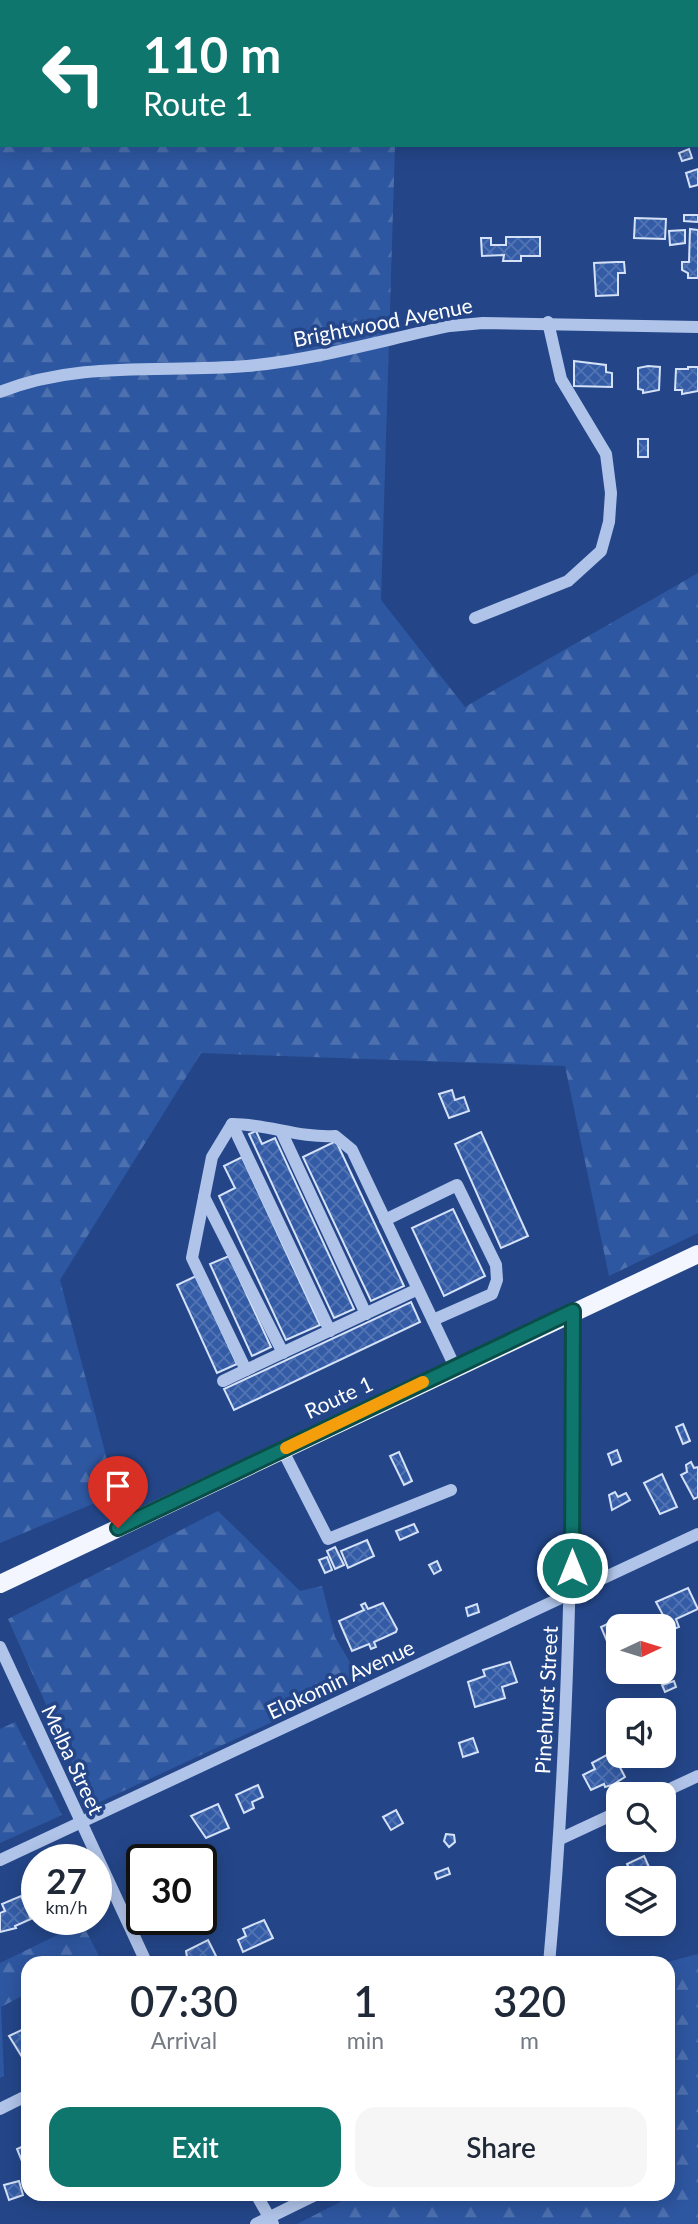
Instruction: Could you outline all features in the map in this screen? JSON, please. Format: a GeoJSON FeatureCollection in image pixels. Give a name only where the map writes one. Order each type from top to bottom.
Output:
{"type":"FeatureCollection","features":[{"type":"Feature","properties":{"kind":"main road","name":"Route 1"},"geometry":{"type":"LineString","coordinates":[[0,1584],[698,1254]]}},
{"type":"Feature","properties":{"kind":"street","name":"Brightwood Avenue"},"geometry":{"type":"LineString","coordinates":[[0,392],[42,378],[76,372],[246,366],[450,326],[548,322],[698,327]]}},
{"type":"Feature","properties":{"kind":"street"},"geometry":{"type":"LineString","coordinates":[[475,618],[568,581],[601,551],[609,522],[611,493],[606,454],[561,379],[548,322]]}},
{"type":"Feature","properties":{"kind":"street"},"geometry":{"type":"LineString","coordinates":[[232,1124],[258,1124],[307,1137],[335,1136],[352,1150],[455,1367]]}},
{"type":"Feature","properties":{"kind":"street"},"geometry":{"type":"LineString","coordinates":[[232,1124],[212,1157],[192,1258],[247,1370]]}},
{"type":"Feature","properties":{"kind":"street"},"geometry":{"type":"LineString","coordinates":[[232,1124],[330,1331]]}},
{"type":"Feature","properties":{"kind":"street"},"geometry":{"type":"LineString","coordinates":[[281,1131],[366,1314]]}},
{"type":"Feature","properties":{"kind":"street"},"geometry":{"type":"LineString","coordinates":[[385,1220],[457,1185],[496,1265],[495,1288],[492,1294],[433,1320]]}},
{"type":"Feature","properties":{"kind":"street"},"geometry":{"type":"LineString","coordinates":[[204,1197],[283,1353]]}},
{"type":"Feature","properties":{"kind":"street"},"geometry":{"type":"LineString","coordinates":[[223,1381],[418,1289]]}},
{"type":"Feature","properties":{"kind":"street","name":"Pinehurst Street"},"geometry":{"type":"LineString","coordinates":[[550,1956],[560,1839],[571,1593],[573,1311]]}},
{"type":"Feature","properties":{"kind":"street"},"geometry":{"type":"LineString","coordinates":[[282,1450],[328,1539],[451,1490]]}},
{"type":"Feature","properties":{"kind":"street","name":"Elokomin Avenue"},"geometry":{"type":"LineString","coordinates":[[0,1860],[698,1534]]}},
{"type":"Feature","properties":{"kind":"street","name":"Melba Street"},"geometry":{"type":"LineString","coordinates":[[0,1647],[143,1956]]}},
{"type":"Feature","properties":{"kind":"street"},"geometry":{"type":"LineString","coordinates":[[676,1786],[698,1776]]}},
{"type":"Feature","properties":{"kind":"street"},"geometry":{"type":"LineString","coordinates":[[560,1839],[606,1818]]}},
{"type":"Feature","properties":{"kind":"street"},"geometry":{"type":"LineString","coordinates":[[0,2109],[21,2098]]}},
{"type":"Feature","properties":{"kind":"street"},"geometry":{"type":"LineString","coordinates":[[258,2201],[265,2222],[304,2201]]}},
{"type":"Feature","properties":{"kind":"green space"},"geometry":{"type":"Polygon","coordinates":[[[0,147],[395,147],[381,600],[465,707],[698,573],[698,1233],[609,1276],[565,1066],[201,1053],[60,1280],[116,1494],[0,1543],[0,147]]]}},
{"type":"Feature","properties":{"kind":"green space"},"geometry":{"type":"Polygon","coordinates":[[[218,1511],[300,1591],[322,1586],[335,1637],[361,1681],[91,1806],[8,1619],[218,1511]]]}},
{"type":"Feature","properties":{"kind":"green space"},"geometry":{"type":"Polygon","coordinates":[[[15,1722],[62,1815],[0,1843],[0,1729],[15,1722]]]}},
{"type":"Feature","properties":{"kind":"green space"},"geometry":{"type":"Polygon","coordinates":[[[57,1935],[88,1935],[99,1956],[21,1956],[21,1997],[1,2007],[4,2076],[0,2078],[0,1963],[57,1935]]]}},
{"type":"Feature","properties":{"kind":"green space"},"geometry":{"type":"Polygon","coordinates":[[[698,1954],[698,2224],[297,2224],[342,2201],[675,2201],[675,1960],[698,1954]]]}},
{"type":"Feature","properties":{"kind":"building"},"geometry":{"type":"Polygon","coordinates":[[[689,149],[692,158],[682,161],[679,153],[689,149]]]}},
{"type":"Feature","properties":{"kind":"building"},"geometry":{"type":"Polygon","coordinates":[[[698,169],[698,185],[690,187],[686,173],[698,169]]]}},
{"type":"Feature","properties":{"kind":"building"},"geometry":{"type":"Polygon","coordinates":[[[684,215],[698,215],[698,222],[684,221],[684,215]]]}},
{"type":"Feature","properties":{"kind":"building"},"geometry":{"type":"Polygon","coordinates":[[[635,218],[666,219],[665,239],[634,238],[635,218]]]}},
{"type":"Feature","properties":{"kind":"building"},"geometry":{"type":"Polygon","coordinates":[[[690,229],[698,230],[698,278],[688,278],[688,273],[682,270],[682,262],[689,262],[690,229]]]}},
{"type":"Feature","properties":{"kind":"building"},"geometry":{"type":"Polygon","coordinates":[[[685,230],[685,243],[670,245],[669,231],[685,230]]]}},
{"type":"Feature","properties":{"kind":"building"},"geometry":{"type":"Polygon","coordinates":[[[506,237],[540,237],[540,256],[521,256],[521,261],[503,261],[504,255],[482,256],[481,238],[491,238],[491,245],[506,245],[506,237]]]}},
{"type":"Feature","properties":{"kind":"building"},"geometry":{"type":"Polygon","coordinates":[[[624,262],[625,273],[618,273],[618,295],[596,296],[594,263],[624,262]]]}},
{"type":"Feature","properties":{"kind":"building"},"geometry":{"type":"Polygon","coordinates":[[[574,361],[606,365],[606,372],[612,373],[612,387],[574,386],[574,361]]]}},
{"type":"Feature","properties":{"kind":"building"},"geometry":{"type":"Polygon","coordinates":[[[660,367],[659,390],[643,393],[643,390],[638,389],[638,368],[660,367]]]}},
{"type":"Feature","properties":{"kind":"building"},"geometry":{"type":"Polygon","coordinates":[[[698,367],[698,391],[682,394],[682,390],[675,390],[676,369],[698,367]]]}},
{"type":"Feature","properties":{"kind":"building"},"geometry":{"type":"Polygon","coordinates":[[[638,439],[648,439],[648,457],[638,457],[638,439]]]}},
{"type":"Feature","properties":{"kind":"building"},"geometry":{"type":"Polygon","coordinates":[[[452,1090],[455,1100],[464,1097],[469,1111],[449,1118],[439,1094],[452,1090]]]}},
{"type":"Feature","properties":{"kind":"building"},"geometry":{"type":"Polygon","coordinates":[[[256,1131],[262,1144],[275,1138],[354,1309],[334,1318],[249,1134],[256,1131]]]}},
{"type":"Feature","properties":{"kind":"building"},"geometry":{"type":"Polygon","coordinates":[[[481,1132],[528,1236],[501,1248],[455,1144],[481,1132]]]}},
{"type":"Feature","properties":{"kind":"building"},"geometry":{"type":"Polygon","coordinates":[[[336,1141],[404,1286],[371,1301],[303,1157],[336,1141]]]}},
{"type":"Feature","properties":{"kind":"building"},"geometry":{"type":"Polygon","coordinates":[[[242,1157],[320,1325],[286,1340],[219,1196],[235,1188],[224,1166],[242,1157]]]}},
{"type":"Feature","properties":{"kind":"building"},"geometry":{"type":"Polygon","coordinates":[[[453,1209],[485,1276],[444,1296],[412,1228],[453,1209]]]}},
{"type":"Feature","properties":{"kind":"building"},"geometry":{"type":"Polygon","coordinates":[[[229,1256],[271,1347],[252,1356],[210,1264],[229,1256]]]}},
{"type":"Feature","properties":{"kind":"building"},"geometry":{"type":"Polygon","coordinates":[[[196,1276],[237,1364],[217,1373],[177,1285],[196,1276]]]}},
{"type":"Feature","properties":{"kind":"building"},"geometry":{"type":"Polygon","coordinates":[[[411,1302],[420,1322],[234,1410],[224,1389],[411,1302]]]}},
{"type":"Feature","properties":{"kind":"building"},"geometry":{"type":"Polygon","coordinates":[[[683,1424],[690,1441],[683,1444],[676,1427],[683,1424]]]}},
{"type":"Feature","properties":{"kind":"building"},"geometry":{"type":"Polygon","coordinates":[[[617,1450],[621,1461],[612,1465],[608,1454],[617,1450]]]}},
{"type":"Feature","properties":{"kind":"building"},"geometry":{"type":"Polygon","coordinates":[[[399,1452],[412,1481],[404,1485],[390,1456],[399,1452]]]}},
{"type":"Feature","properties":{"kind":"building"},"geometry":{"type":"Polygon","coordinates":[[[691,1462],[694,1468],[698,1467],[698,1497],[694,1499],[681,1475],[687,1472],[686,1465],[691,1462]]]}},
{"type":"Feature","properties":{"kind":"building"},"geometry":{"type":"Polygon","coordinates":[[[662,1474],[677,1507],[660,1514],[644,1483],[662,1474]]]}},
{"type":"Feature","properties":{"kind":"building"},"geometry":{"type":"Polygon","coordinates":[[[615,1492],[618,1497],[626,1493],[630,1500],[612,1510],[609,1495],[615,1492]]]}},
{"type":"Feature","properties":{"kind":"building"},"geometry":{"type":"Polygon","coordinates":[[[414,1524],[418,1532],[400,1540],[396,1531],[414,1524]]]}},
{"type":"Feature","properties":{"kind":"building"},"geometry":{"type":"Polygon","coordinates":[[[367,1540],[374,1556],[348,1568],[341,1551],[367,1540]]]}},
{"type":"Feature","properties":{"kind":"building"},"geometry":{"type":"Polygon","coordinates":[[[335,1547],[344,1565],[335,1569],[327,1551],[335,1547]]]}},
{"type":"Feature","properties":{"kind":"building"},"geometry":{"type":"Polygon","coordinates":[[[327,1557],[332,1570],[325,1573],[319,1560],[327,1557]]]}},
{"type":"Feature","properties":{"kind":"building"},"geometry":{"type":"Polygon","coordinates":[[[437,1561],[441,1570],[434,1574],[429,1565],[437,1561]]]}},
{"type":"Feature","properties":{"kind":"building"},"geometry":{"type":"Polygon","coordinates":[[[688,1588],[698,1609],[676,1619],[676,1614],[662,1614],[656,1602],[688,1588]]]}},
{"type":"Feature","properties":{"kind":"building"},"geometry":{"type":"Polygon","coordinates":[[[365,1603],[368,1609],[383,1603],[397,1629],[396,1632],[374,1642],[376,1647],[371,1649],[369,1644],[352,1651],[339,1621],[364,1610],[361,1605],[365,1603]]]}},
{"type":"Feature","properties":{"kind":"building"},"geometry":{"type":"Polygon","coordinates":[[[477,1604],[479,1612],[468,1616],[466,1608],[477,1604]]]}},
{"type":"Feature","properties":{"kind":"building"},"geometry":{"type":"Polygon","coordinates":[[[606,1625],[606,1639],[601,1627],[606,1625]]]}},
{"type":"Feature","properties":{"kind":"building"},"geometry":{"type":"Polygon","coordinates":[[[510,1662],[517,1682],[502,1687],[505,1698],[475,1707],[468,1682],[485,1676],[483,1670],[510,1662]]]}},
{"type":"Feature","properties":{"kind":"building"},"geometry":{"type":"Polygon","coordinates":[[[675,1684],[676,1687],[665,1692],[662,1685],[675,1684]]]}},
{"type":"Feature","properties":{"kind":"building"},"geometry":{"type":"Polygon","coordinates":[[[473,1738],[478,1752],[463,1757],[459,1743],[473,1738]]]}},
{"type":"Feature","properties":{"kind":"building"},"geometry":{"type":"Polygon","coordinates":[[[606,1755],[606,1768],[620,1768],[625,1777],[617,1782],[606,1782],[606,1787],[604,1784],[591,1790],[583,1775],[595,1769],[592,1763],[606,1755]]]}},
{"type":"Feature","properties":{"kind":"building"},"geometry":{"type":"Polygon","coordinates":[[[258,1785],[263,1797],[252,1802],[254,1808],[244,1813],[236,1795],[258,1785]]]}},
{"type":"Feature","properties":{"kind":"building"},"geometry":{"type":"Polygon","coordinates":[[[218,1804],[229,1828],[206,1838],[191,1816],[218,1804]]]}},
{"type":"Feature","properties":{"kind":"building"},"geometry":{"type":"Polygon","coordinates":[[[396,1810],[403,1823],[391,1830],[383,1817],[396,1810]]]}},
{"type":"Feature","properties":{"kind":"building"},"geometry":{"type":"Polygon","coordinates":[[[446,1834],[454,1835],[455,1842],[449,1847],[444,1841],[446,1834]]]}},
{"type":"Feature","properties":{"kind":"building"},"geometry":{"type":"Polygon","coordinates":[[[644,1856],[649,1866],[628,1866],[627,1864],[644,1856]]]}},
{"type":"Feature","properties":{"kind":"building"},"geometry":{"type":"Polygon","coordinates":[[[448,1868],[450,1874],[437,1879],[435,1873],[448,1868]]]}},
{"type":"Feature","properties":{"kind":"building"},"geometry":{"type":"Polygon","coordinates":[[[21,1896],[21,1923],[15,1926],[16,1928],[0,1932],[0,1913],[5,1911],[2,1904],[21,1896]]]}},
{"type":"Feature","properties":{"kind":"building"},"geometry":{"type":"Polygon","coordinates":[[[264,1920],[273,1938],[243,1952],[238,1940],[246,1936],[243,1929],[264,1920]]]}},
{"type":"Feature","properties":{"kind":"building"},"geometry":{"type":"Polygon","coordinates":[[[208,1940],[216,1956],[187,1956],[186,1951],[208,1940]]]}},
{"type":"Feature","properties":{"kind":"building"},"geometry":{"type":"Polygon","coordinates":[[[21,2030],[21,2055],[9,2036],[21,2030]]]}},
{"type":"Feature","properties":{"kind":"building"},"geometry":{"type":"Polygon","coordinates":[[[19,2181],[21,2196],[9,2200],[4,2185],[19,2181]]]}},
{"type":"Feature","properties":{"kind":"slow traffic"},"geometry":{"type":"LineString","coordinates":[[286,1448],[423,1382]]}},
{"type":"Feature","properties":{"kind":"route"},"geometry":{"type":"LineString","coordinates":[[118,1528],[573,1311],[572,1568]]}}]}
